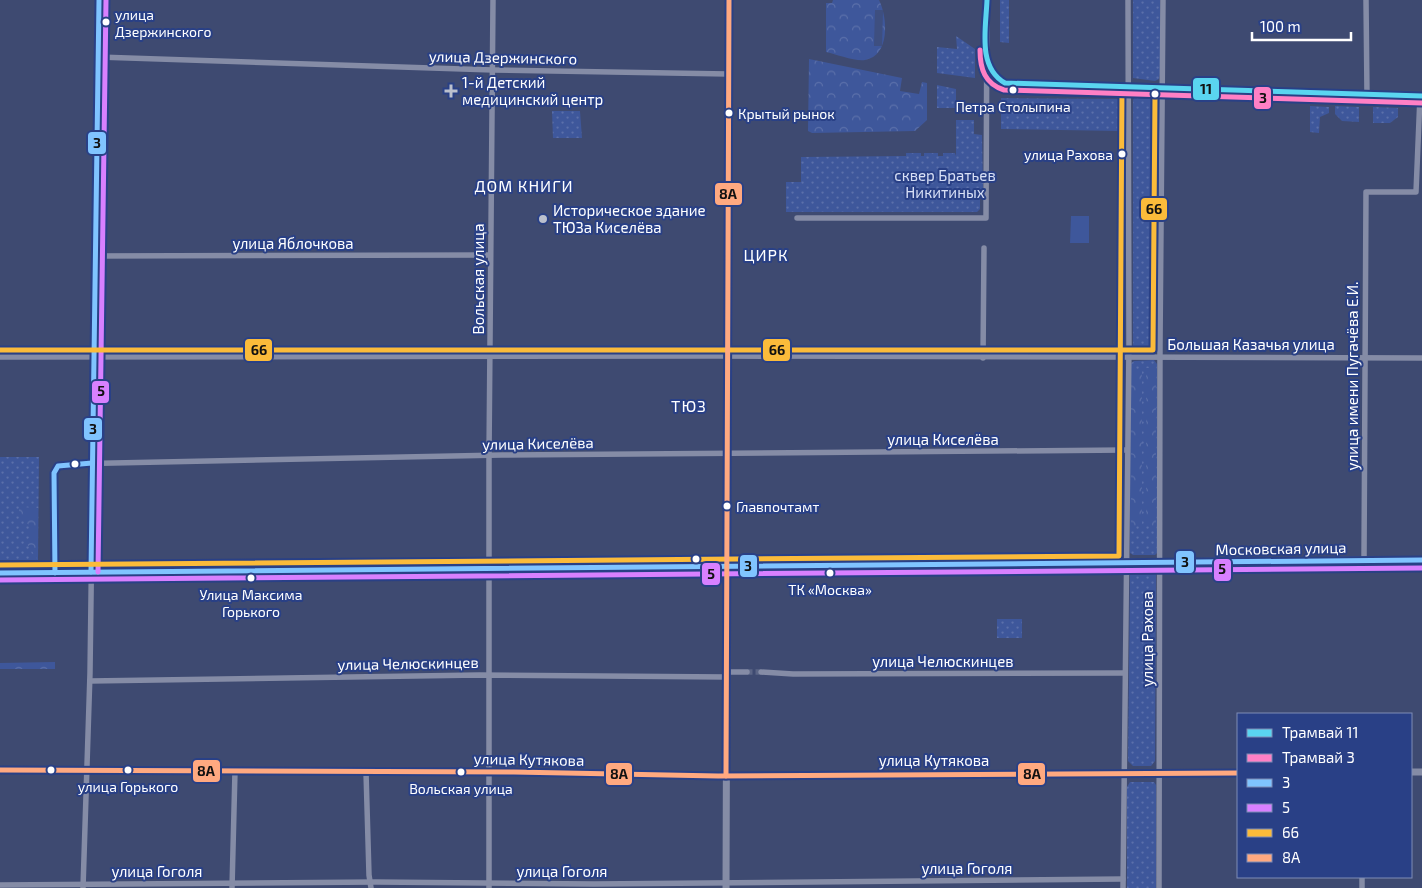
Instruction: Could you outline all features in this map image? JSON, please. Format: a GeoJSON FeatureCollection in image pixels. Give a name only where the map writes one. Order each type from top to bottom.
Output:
{"type":"FeatureCollection","features":[{"type":"Feature","properties":{"kind":"main road","name":"Московская улица"},"geometry":{"type":"LineString","coordinates":[[0,573],[1422,560]]}},
{"type":"Feature","properties":{"kind":"street"},"geometry":{"type":"LineString","coordinates":[[83,886],[90,681],[99,0]]}},
{"type":"Feature","properties":{"kind":"street","name":"Вольская улица"},"geometry":{"type":"LineString","coordinates":[[489,885],[491,772],[489,456],[493,0]]}},
{"type":"Feature","properties":{"kind":"street"},"geometry":{"type":"LineString","coordinates":[[726,885],[729,0]]}},
{"type":"Feature","properties":{"kind":"street"},"geometry":{"type":"LineString","coordinates":[[797,218],[986,218],[987,0]]}},
{"type":"Feature","properties":{"kind":"street"},"geometry":{"type":"LineString","coordinates":[[1128,0],[1128,357]]}},
{"type":"Feature","properties":{"kind":"street","name":"улица Рахова"},"geometry":{"type":"LineString","coordinates":[[1159,888],[1160,357],[1164,0]]}},
{"type":"Feature","properties":{"kind":"street"},"geometry":{"type":"LineString","coordinates":[[1366,0],[1366,94]]}},
{"type":"Feature","properties":{"kind":"street","name":"улица Дзержинского"},"geometry":{"type":"LineString","coordinates":[[98,57],[493,70],[728,74]]}},
{"type":"Feature","properties":{"kind":"street"},"geometry":{"type":"LineString","coordinates":[[988,83],[1421,96]]}},
{"type":"Feature","properties":{"kind":"street","name":"улица имени Пугачёва Е.И."},"geometry":{"type":"LineString","coordinates":[[1364,560],[1366,192],[1416,192],[1421,96]]}},
{"type":"Feature","properties":{"kind":"street"},"geometry":{"type":"LineString","coordinates":[[983,358],[984,248]]}},
{"type":"Feature","properties":{"kind":"street","name":"улица Яблочкова"},"geometry":{"type":"LineString","coordinates":[[95,256],[490,255]]}},
{"type":"Feature","properties":{"kind":"street","name":"Большая Казачья улица"},"geometry":{"type":"LineString","coordinates":[[0,357],[728,356],[1422,358]]}},
{"type":"Feature","properties":{"kind":"street","name":"улица Рахова"},"geometry":{"type":"LineString","coordinates":[[1123,888],[1128,357]]}},
{"type":"Feature","properties":{"kind":"street","name":"улица Киселёва"},"geometry":{"type":"LineString","coordinates":[[55,573],[54,473],[58,466],[66,464],[489,456],[1126,450]]}},
{"type":"Feature","properties":{"kind":"street","name":"улица Челюскинцев"},"geometry":{"type":"LineString","coordinates":[[90,681],[490,675],[726,674],[748,672]]}},
{"type":"Feature","properties":{"kind":"street","name":"улица Челюскинцев"},"geometry":{"type":"LineString","coordinates":[[761,672],[794,674],[1125,672]]}},
{"type":"Feature","properties":{"kind":"street","name":"улица Кутякова"},"geometry":{"type":"LineString","coordinates":[[0,770],[491,772],[726,776],[1237,773]]}},
{"type":"Feature","properties":{"kind":"street"},"geometry":{"type":"LineString","coordinates":[[232,886],[235,771]]}},
{"type":"Feature","properties":{"kind":"street"},"geometry":{"type":"LineString","coordinates":[[366,772],[370,885]]}},
{"type":"Feature","properties":{"kind":"street","name":"улица Гоголя"},"geometry":{"type":"LineString","coordinates":[[0,885],[726,885],[1124,879]]}},
{"type":"Feature","properties":{"kind":"green space"},"geometry":{"type":"Polygon","coordinates":[[[833,0],[879,0],[884,16],[885,35],[883,44],[873,57],[857,60],[826,52],[826,3],[832,3],[833,0]]]}},
{"type":"Feature","properties":{"kind":"green space"},"geometry":{"type":"Polygon","coordinates":[[[1000,0],[1009,0],[1009,43],[1000,42],[1000,0]]]}},
{"type":"Feature","properties":{"kind":"green space"},"geometry":{"type":"Polygon","coordinates":[[[1133,0],[1160,0],[1160,73],[1159,79],[1155,81],[1133,78],[1133,0]]]}},
{"type":"Feature","properties":{"kind":"green space"},"geometry":{"type":"Polygon","coordinates":[[[956,36],[975,49],[975,78],[937,73],[937,47],[957,49],[956,36]]]}},
{"type":"Feature","properties":{"kind":"green space"},"geometry":{"type":"Polygon","coordinates":[[[809,59],[902,78],[900,91],[919,94],[922,82],[927,83],[927,120],[915,131],[812,133],[808,131],[809,59]]]}},
{"type":"Feature","properties":{"kind":"green space"},"geometry":{"type":"Polygon","coordinates":[[[937,85],[956,89],[956,108],[937,108],[937,85]]]}},
{"type":"Feature","properties":{"kind":"green space"},"geometry":{"type":"Polygon","coordinates":[[[1137,94],[1156,95],[1158,101],[1156,348],[1154,352],[1136,352],[1133,348],[1133,100],[1137,94]]]}},
{"type":"Feature","properties":{"kind":"green space"},"geometry":{"type":"Polygon","coordinates":[[[1001,98],[1119,99],[1119,131],[1001,129],[1001,98]]]}},
{"type":"Feature","properties":{"kind":"green space"},"geometry":{"type":"Polygon","coordinates":[[[1310,106],[1329,107],[1329,113],[1320,117],[1319,133],[1310,132],[1310,106]]]}},
{"type":"Feature","properties":{"kind":"green space"},"geometry":{"type":"Polygon","coordinates":[[[1335,106],[1359,107],[1359,122],[1342,121],[1335,114],[1335,106]]]}},
{"type":"Feature","properties":{"kind":"green space"},"geometry":{"type":"Polygon","coordinates":[[[1373,107],[1398,108],[1398,117],[1390,123],[1373,123],[1373,107]]]}},
{"type":"Feature","properties":{"kind":"green space"},"geometry":{"type":"Polygon","coordinates":[[[552,111],[580,111],[582,138],[553,138],[552,111]]]}},
{"type":"Feature","properties":{"kind":"green space","name":"сквер Братьев Никитиных"},"geometry":{"type":"Polygon","coordinates":[[[956,120],[974,120],[974,134],[982,135],[983,189],[980,192],[980,209],[977,212],[786,212],[786,182],[801,182],[801,157],[906,156],[906,153],[921,153],[921,156],[924,156],[924,153],[938,153],[938,156],[943,156],[943,153],[955,153],[956,156],[956,120]]]}},
{"type":"Feature","properties":{"kind":"green space"},"geometry":{"type":"Polygon","coordinates":[[[1071,216],[1089,216],[1089,243],[1070,243],[1071,216]]]}},
{"type":"Feature","properties":{"kind":"green space"},"geometry":{"type":"Polygon","coordinates":[[[1154,360],[1157,364],[1157,553],[1155,555],[1133,555],[1130,553],[1130,364],[1134,361],[1154,360]]]}},
{"type":"Feature","properties":{"kind":"green space"},"geometry":{"type":"Polygon","coordinates":[[[1146,368],[1156,368],[1156,526],[1146,526],[1146,368]]]}},
{"type":"Feature","properties":{"kind":"green space"},"geometry":{"type":"Polygon","coordinates":[[[1131,369],[1142,369],[1142,526],[1131,526],[1131,369]]]}},
{"type":"Feature","properties":{"kind":"green space"},"geometry":{"type":"Polygon","coordinates":[[[0,457],[39,457],[38,560],[0,560],[0,457]]]}},
{"type":"Feature","properties":{"kind":"green space"},"geometry":{"type":"Polygon","coordinates":[[[19,507],[38,508],[38,560],[27,544],[31,531],[28,524],[19,518],[19,507]]]}},
{"type":"Feature","properties":{"kind":"green space"},"geometry":{"type":"Polygon","coordinates":[[[1134,569],[1152,569],[1156,574],[1155,761],[1151,766],[1133,766],[1128,761],[1130,575],[1134,569]]]}},
{"type":"Feature","properties":{"kind":"green space"},"geometry":{"type":"Polygon","coordinates":[[[997,619],[1022,619],[1022,638],[997,638],[997,619]]]}},
{"type":"Feature","properties":{"kind":"green space"},"geometry":{"type":"Polygon","coordinates":[[[55,662],[55,669],[0,669],[0,663],[55,662]]]}},
{"type":"Feature","properties":{"kind":"green space"},"geometry":{"type":"Polygon","coordinates":[[[1130,782],[1154,782],[1156,785],[1156,888],[1127,888],[1127,787],[1130,782]]]}},
{"type":"Feature","properties":{"kind":"shaded area"},"geometry":{"type":"Polygon","coordinates":[[[875,10],[883,10],[882,46],[874,46],[875,10]]]}},
{"type":"Feature","properties":{"kind":"tunnel"},"geometry":{"type":"LineString","coordinates":[[747,672],[761,672]]}},
{"type":"Feature","properties":{"kind":"tram line","name":"11"},"geometry":{"type":"LineString","coordinates":[[987,0],[985,34],[987,57],[990,67],[996,76],[1005,83],[1422,96]]}},
{"type":"Feature","properties":{"kind":"tram line","name":"3"},"geometry":{"type":"LineString","coordinates":[[980,50],[981,63],[985,75],[992,84],[1004,90],[1422,103]]}},
{"type":"Feature","properties":{"kind":"transit line","name":"3"},"geometry":{"type":"LineString","coordinates":[[91,572],[99,0]]}},
{"type":"Feature","properties":{"kind":"transit line","name":"5"},"geometry":{"type":"LineString","coordinates":[[98,572],[106,0]]}},
{"type":"Feature","properties":{"kind":"transit line","name":"8А"},"geometry":{"type":"LineString","coordinates":[[726,776],[729,0]]}},
{"type":"Feature","properties":{"kind":"transit line","name":"66"},"geometry":{"type":"LineString","coordinates":[[0,565],[1119,556],[1122,87]]}},
{"type":"Feature","properties":{"kind":"transit line","name":"66"},"geometry":{"type":"LineString","coordinates":[[0,350],[1153,350],[1155,94],[1011,90]]}},
{"type":"Feature","properties":{"kind":"transit line","name":"3"},"geometry":{"type":"LineString","coordinates":[[55,573],[54,473],[58,466],[92,463]]}},
{"type":"Feature","properties":{"kind":"transit line","name":"3"},"geometry":{"type":"LineString","coordinates":[[0,573],[1422,560]]}},
{"type":"Feature","properties":{"kind":"transit line","name":"5"},"geometry":{"type":"LineString","coordinates":[[0,580],[1422,568]]}},
{"type":"Feature","properties":{"kind":"transit line","name":"8А"},"geometry":{"type":"LineString","coordinates":[[0,770],[514,772],[718,776],[1237,773]]}},
{"type":"Feature","properties":{"kind":"place","name":"улица Дзержинского"},"geometry":{"type":"Point","coordinates":[106,22]}},
{"type":"Feature","properties":{"kind":"place","name":"Петра Столыпина"},"geometry":{"type":"Point","coordinates":[1013,90]}},
{"type":"Feature","properties":{"kind":"place","name":"1-й Детский медицинский центр"},"geometry":{"type":"Point","coordinates":[451,91]}},
{"type":"Feature","properties":{"kind":"place","name":"Крытый рынок"},"geometry":{"type":"Point","coordinates":[729,113]}},
{"type":"Feature","properties":{"kind":"place","name":"улица Рахова"},"geometry":{"type":"Point","coordinates":[1122,154]}},
{"type":"Feature","properties":{"kind":"place","name":"Историческое здание ТЮЗа Киселёва"},"geometry":{"type":"Point","coordinates":[543,219]}},
{"type":"Feature","properties":{"kind":"place","name":"Главпочтамт"},"geometry":{"type":"Point","coordinates":[727,506]}},
{"type":"Feature","properties":{"kind":"place","name":"ТК «Москва»"},"geometry":{"type":"Point","coordinates":[830,573]}},
{"type":"Feature","properties":{"kind":"place","name":"Улица Максима Горького"},"geometry":{"type":"Point","coordinates":[251,578]}},
{"type":"Feature","properties":{"kind":"place","name":"улица Горького"},"geometry":{"type":"Point","coordinates":[128,770]}},
{"type":"Feature","properties":{"kind":"place","name":"Вольская улица"},"geometry":{"type":"Point","coordinates":[461,772]}},
{"type":"Feature","properties":{"kind":"district","name":"ДОМ КНИГИ"},"geometry":{"type":"Point","coordinates":[524,185]}},
{"type":"Feature","properties":{"kind":"district","name":"ЦИРК"},"geometry":{"type":"Point","coordinates":[766,254]}},
{"type":"Feature","properties":{"kind":"district","name":"ТЮЗ"},"geometry":{"type":"Point","coordinates":[689,405]}}]}
